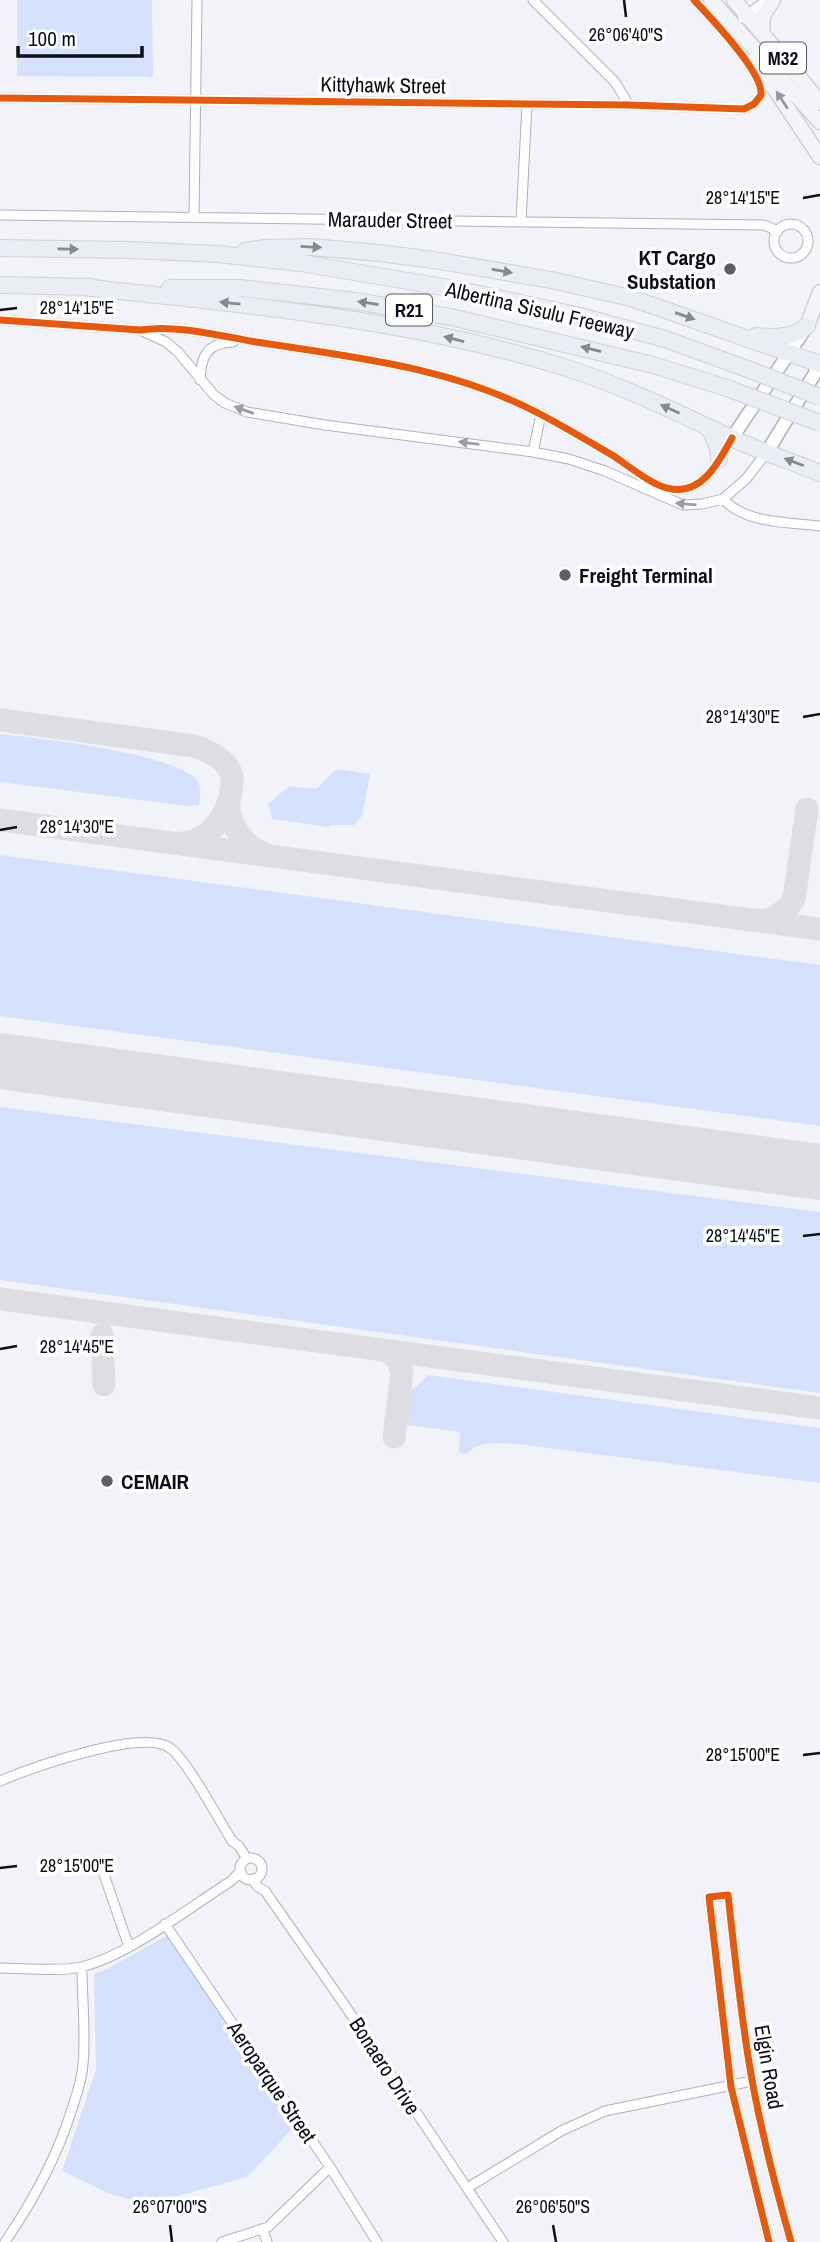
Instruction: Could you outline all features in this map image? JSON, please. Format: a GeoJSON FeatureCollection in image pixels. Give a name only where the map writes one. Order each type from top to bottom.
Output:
{"type":"FeatureCollection","features":[{"type":"Feature","properties":{"kind":"highway"},"geometry":{"type":"LineString","coordinates":[[218,254],[265,248],[311,247],[434,260],[551,280],[631,298],[820,364]]}},
{"type":"Feature","properties":{"kind":"highway","name":"Albertina Sisulu Freeway"},"geometry":{"type":"LineString","coordinates":[[0,248],[218,254],[301,263],[461,290],[580,316],[665,340],[820,397]]}},
{"type":"Feature","properties":{"kind":"highway","name":"Albertina Sisulu Freeway"},"geometry":{"type":"LineString","coordinates":[[0,285],[242,288],[370,303],[451,317],[653,365],[727,388],[820,423]]}},
{"type":"Feature","properties":{"kind":"highway"},"geometry":{"type":"LineString","coordinates":[[83,287],[357,319],[449,337],[569,369],[820,473]]}},
{"type":"Feature","properties":{"kind":"highway"},"geometry":{"type":"LineString","coordinates":[[740,335],[786,337],[807,326]]}},
{"type":"Feature","properties":{"kind":"highway"},"geometry":{"type":"LineString","coordinates":[[709,427],[718,447],[719,459]]}},
{"type":"Feature","properties":{"kind":"main road","name":"M32"},"geometry":{"type":"LineString","coordinates":[[711,0],[820,122]]}},
{"type":"Feature","properties":{"kind":"main road","name":"M32"},"geometry":{"type":"LineString","coordinates":[[734,0],[820,102]]}},
{"type":"Feature","properties":{"kind":"main road"},"geometry":{"type":"LineString","coordinates":[[762,33],[763,16],[773,0]]}},
{"type":"Feature","properties":{"kind":"main road"},"geometry":{"type":"LineString","coordinates":[[735,25],[746,46],[820,157]]}},
{"type":"Feature","properties":{"kind":"main road"},"geometry":{"type":"LineString","coordinates":[[807,326],[820,292]]}},
{"type":"Feature","properties":{"kind":"main road"},"geometry":{"type":"LineString","coordinates":[[732,438],[820,309]]}},
{"type":"Feature","properties":{"kind":"main road"},"geometry":{"type":"LineString","coordinates":[[767,452],[820,364]]}},
{"type":"Feature","properties":{"kind":"street"},"geometry":{"type":"LineString","coordinates":[[194,217],[197,0]]}},
{"type":"Feature","properties":{"kind":"street"},"geometry":{"type":"LineString","coordinates":[[533,0],[615,82],[629,105]]}},
{"type":"Feature","properties":{"kind":"street","name":"Kittyhawk Street"},"geometry":{"type":"LineString","coordinates":[[0,98],[629,105],[744,109],[754,104],[761,95],[759,83],[735,47],[694,0]]}},
{"type":"Feature","properties":{"kind":"street"},"geometry":{"type":"LineString","coordinates":[[735,25],[766,0]]}},
{"type":"Feature","properties":{"kind":"street"},"geometry":{"type":"LineString","coordinates":[[522,222],[527,104]]}},
{"type":"Feature","properties":{"kind":"street","name":"Marauder Street"},"geometry":{"type":"LineString","coordinates":[[0,215],[764,225],[778,231]]}},
{"type":"Feature","properties":{"kind":"street"},"geometry":{"type":"LineString","coordinates":[[0,320],[141,330],[158,328],[393,363],[497,393],[541,414],[646,478],[671,489],[692,488],[712,471],[732,438]]}},
{"type":"Feature","properties":{"kind":"street"},"geometry":{"type":"LineString","coordinates":[[141,330],[172,346],[214,395],[258,415],[569,459],[605,471],[683,505],[723,499],[746,479],[767,452]]}},
{"type":"Feature","properties":{"kind":"street"},"geometry":{"type":"LineString","coordinates":[[201,380],[203,361],[214,346],[223,342],[254,341]]}},
{"type":"Feature","properties":{"kind":"street"},"geometry":{"type":"LineString","coordinates":[[533,452],[541,414]]}},
{"type":"Feature","properties":{"kind":"street"},"geometry":{"type":"LineString","coordinates":[[723,499],[747,516],[820,526]]}},
{"type":"Feature","properties":{"kind":"street","name":"Bonaero Drive"},"geometry":{"type":"LineString","coordinates":[[0,1781],[54,1760],[129,1744],[156,1743],[171,1749],[232,1841],[233,1848],[248,1871],[346,2007],[503,2242]]}},
{"type":"Feature","properties":{"kind":"street"},"geometry":{"type":"LineString","coordinates":[[101,1866],[129,1947]]}},
{"type":"Feature","properties":{"kind":"street"},"geometry":{"type":"LineString","coordinates":[[0,1968],[82,1967],[129,1947],[231,1881],[239,1880],[248,1871]]}},
{"type":"Feature","properties":{"kind":"street","name":"Elgin Road"},"geometry":{"type":"LineString","coordinates":[[769,2242],[731,2087],[709,1897],[728,1895],[752,2081],[790,2242]]}},
{"type":"Feature","properties":{"kind":"street","name":"Aeroparque Street"},"geometry":{"type":"LineString","coordinates":[[165,1924],[330,2167],[377,2242]]}},
{"type":"Feature","properties":{"kind":"street"},"geometry":{"type":"LineString","coordinates":[[5,2242],[29,2206],[52,2163],[77,2092],[84,2052],[82,1967]]}},
{"type":"Feature","properties":{"kind":"street"},"geometry":{"type":"LineString","coordinates":[[467,2188],[561,2131],[605,2111],[752,2081]]}},
{"type":"Feature","properties":{"kind":"street"},"geometry":{"type":"LineString","coordinates":[[222,2242],[270,2226],[330,2167]]}},
{"type":"Feature","properties":{"kind":"street"},"geometry":{"type":"LineString","coordinates":[[263,2230],[267,2242]]}},
{"type":"Feature","properties":{"kind":"shaded area"},"geometry":{"type":"Polygon","coordinates":[[[17,0],[152,0],[153,77],[17,76],[17,0]]]}},
{"type":"Feature","properties":{"kind":"shaded area"},"geometry":{"type":"Polygon","coordinates":[[[0,734],[104,748],[161,762],[196,779],[200,788],[199,805],[187,806],[0,782],[0,734]]]}},
{"type":"Feature","properties":{"kind":"shaded area"},"geometry":{"type":"Polygon","coordinates":[[[337,769],[370,774],[362,816],[354,825],[328,827],[272,819],[268,804],[289,786],[316,789],[337,769]]]}},
{"type":"Feature","properties":{"kind":"shaded area"},"geometry":{"type":"Polygon","coordinates":[[[0,855],[820,965],[820,1126],[0,1016],[0,855]]]}},
{"type":"Feature","properties":{"kind":"shaded area"},"geometry":{"type":"Polygon","coordinates":[[[0,1107],[820,1212],[820,1393],[0,1280],[0,1107]]]}},
{"type":"Feature","properties":{"kind":"shaded area"},"geometry":{"type":"Polygon","coordinates":[[[428,1375],[820,1428],[820,1483],[525,1445],[494,1443],[479,1446],[467,1454],[459,1453],[460,1432],[406,1425],[411,1391],[428,1375]]]}},
{"type":"Feature","properties":{"kind":"shaded area"},"geometry":{"type":"Polygon","coordinates":[[[168,1935],[295,2126],[247,2177],[148,2204],[110,2194],[62,2171],[96,2070],[94,1974],[168,1935]]]}},
{"type":"Feature","properties":{"kind":"taxiway"},"geometry":{"type":"LineString","coordinates":[[0,720],[194,746],[211,753],[226,765],[232,776],[229,811],[235,827],[245,841],[265,854]]}},
{"type":"Feature","properties":{"kind":"taxiway"},"geometry":{"type":"LineString","coordinates":[[182,843],[191,842],[207,834],[219,821],[230,797]]}},
{"type":"Feature","properties":{"kind":"taxiway"},"geometry":{"type":"LineString","coordinates":[[760,921],[780,914],[794,899],[807,809]]}},
{"type":"Feature","properties":{"kind":"taxiway"},"geometry":{"type":"LineString","coordinates":[[0,820],[820,929]]}},
{"type":"Feature","properties":{"kind":"taxiway"},"geometry":{"type":"LineString","coordinates":[[0,1299],[820,1408]]}},
{"type":"Feature","properties":{"kind":"taxiway"},"geometry":{"type":"LineString","coordinates":[[102,1335],[104,1385]]}},
{"type":"Feature","properties":{"kind":"taxiway"},"geometry":{"type":"LineString","coordinates":[[386,1351],[397,1358],[402,1372],[394,1437]]}},
{"type":"Feature","properties":{"kind":"runway"},"geometry":{"type":"LineString","coordinates":[[0,1061],[820,1172]]}},
{"type":"Feature","properties":{"kind":"cycle path"},"geometry":{"type":"LineString","coordinates":[[0,98],[629,105],[744,109],[754,104],[761,95],[754,73],[735,46],[694,0]]}},
{"type":"Feature","properties":{"kind":"cycle path"},"geometry":{"type":"LineString","coordinates":[[0,320],[140,330],[168,328],[364,359],[436,374],[505,397],[538,413],[612,455],[649,480],[672,489],[683,489],[701,481],[715,466],[732,438]]}},
{"type":"Feature","properties":{"kind":"cycle path"},"geometry":{"type":"LineString","coordinates":[[769,2242],[731,2087],[709,1897],[728,1895],[752,2080],[791,2242]]}},
{"type":"Feature","properties":{"kind":"place","name":"KT Cargo Substation"},"geometry":{"type":"Point","coordinates":[730,269]}},
{"type":"Feature","properties":{"kind":"place","name":"Freight Terminal"},"geometry":{"type":"Point","coordinates":[565,575]}},
{"type":"Feature","properties":{"kind":"place","name":"CEMAIR"},"geometry":{"type":"Point","coordinates":[107,1481]}}]}
